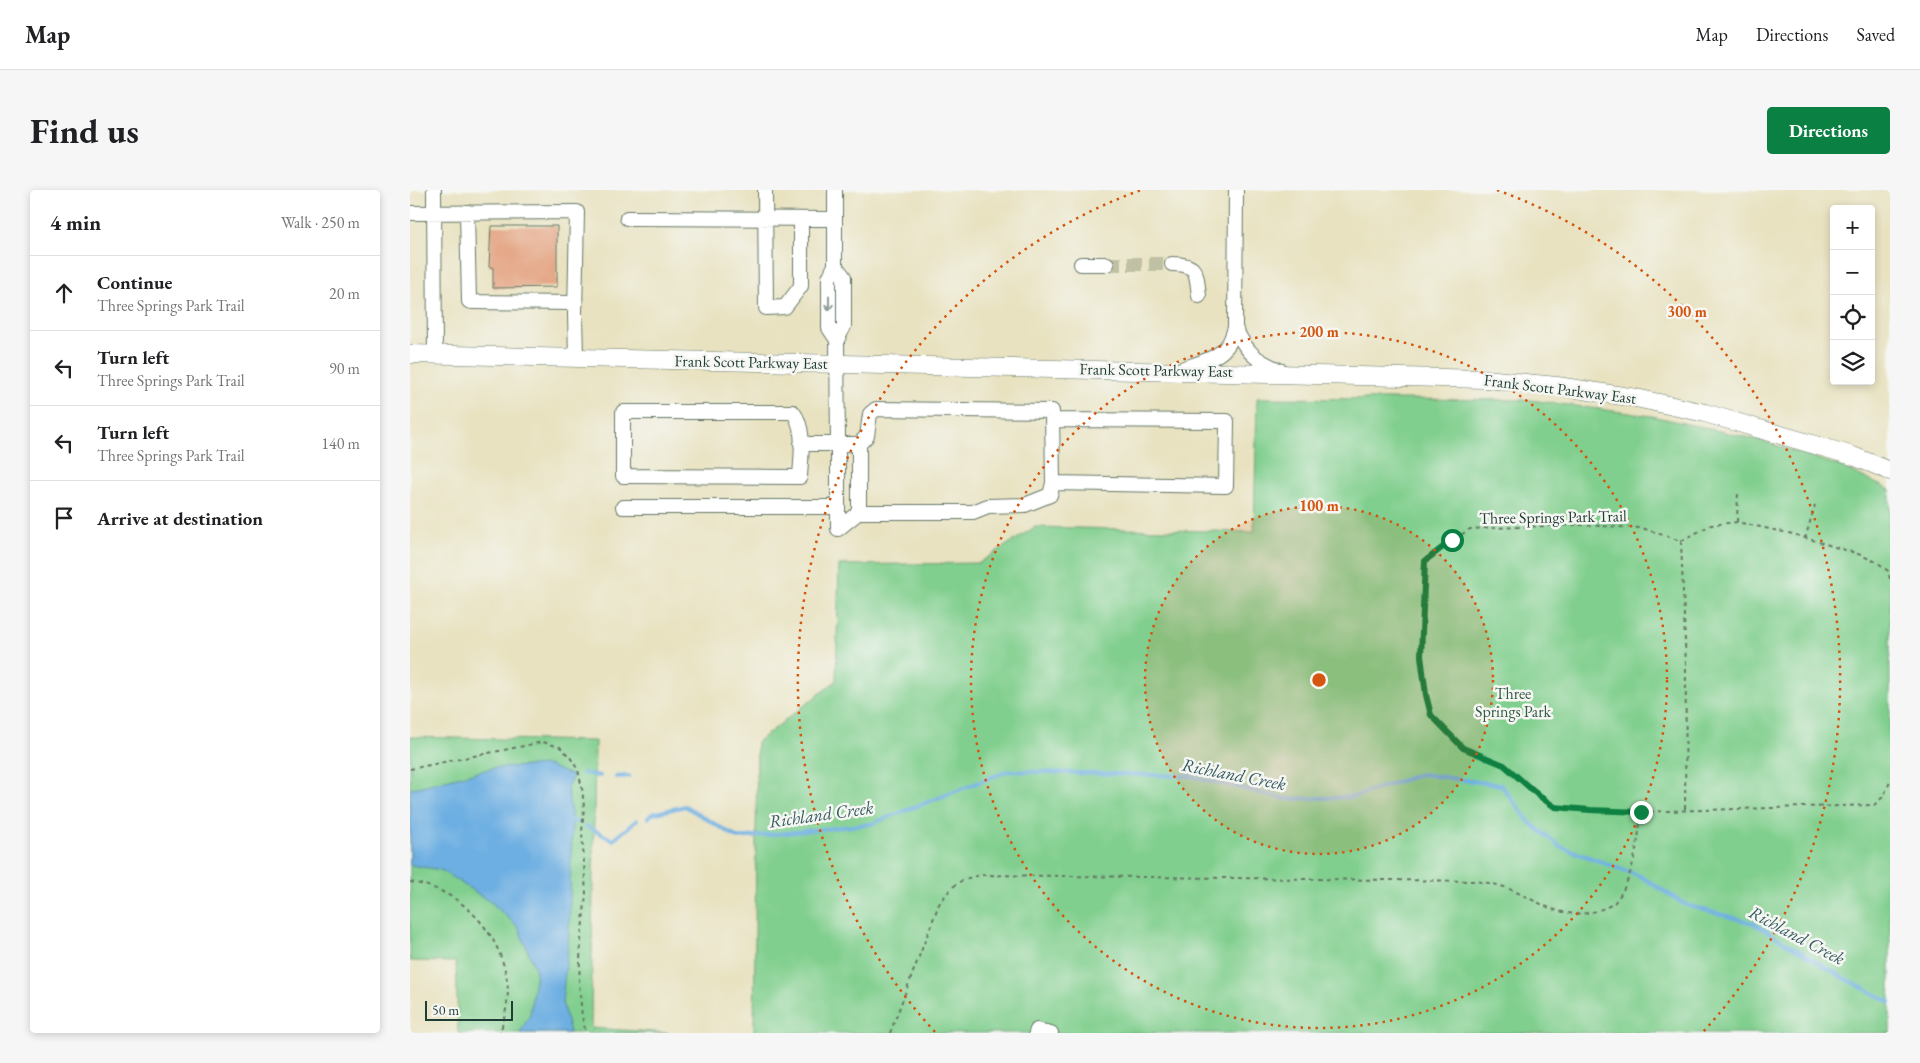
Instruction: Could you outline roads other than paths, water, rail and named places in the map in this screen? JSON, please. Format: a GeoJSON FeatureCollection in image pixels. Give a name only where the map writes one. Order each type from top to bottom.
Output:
{"type":"FeatureCollection","features":[{"type":"Feature","properties":{"kind":"main road","name":"Frank Scott Parkway East"},"geometry":{"type":"LineString","coordinates":[[410,354],[1485,379],[1557,386],[1636,398],[1724,419],[1853,456],[1890,471]]}},
{"type":"Feature","properties":{"kind":"street"},"geometry":{"type":"LineString","coordinates":[[434,190],[435,355]]}},
{"type":"Feature","properties":{"kind":"street"},"geometry":{"type":"LineString","coordinates":[[765,190],[766,308],[785,307],[801,286],[801,219]]}},
{"type":"Feature","properties":{"kind":"street"},"geometry":{"type":"LineString","coordinates":[[801,444],[838,444],[858,444],[867,436],[870,414],[876,409],[1052,411],[1053,484],[1050,495],[1025,506],[988,506],[973,512],[859,512],[838,529],[837,507],[838,444],[837,340],[844,326],[844,277],[835,265],[835,190]]}},
{"type":"Feature","properties":{"kind":"street"},"geometry":{"type":"LineString","coordinates":[[1176,371],[1211,358],[1220,352],[1228,344],[1235,328],[1236,190]]}},
{"type":"Feature","properties":{"kind":"street"},"geometry":{"type":"LineString","coordinates":[[467,212],[468,301],[576,303]]}},
{"type":"Feature","properties":{"kind":"street"},"geometry":{"type":"LineString","coordinates":[[410,213],[577,212],[576,358]]}},
{"type":"Feature","properties":{"kind":"street"},"geometry":{"type":"LineString","coordinates":[[627,218],[835,219]]}},
{"type":"Feature","properties":{"kind":"street"},"geometry":{"type":"LineString","coordinates":[[1081,264],[1107,264]]}},
{"type":"Feature","properties":{"kind":"street"},"geometry":{"type":"LineString","coordinates":[[1172,264],[1183,264],[1195,271],[1199,296]]}},
{"type":"Feature","properties":{"kind":"street"},"geometry":{"type":"LineString","coordinates":[[1235,328],[1242,344],[1261,363],[1287,373]]}},
{"type":"Feature","properties":{"kind":"street"},"geometry":{"type":"LineString","coordinates":[[623,412],[793,412],[800,420],[801,444],[800,477],[623,476],[623,412]]}},
{"type":"Feature","properties":{"kind":"street"},"geometry":{"type":"LineString","coordinates":[[1053,420],[1227,421],[1226,486],[1053,484]]}},
{"type":"Feature","properties":{"kind":"street"},"geometry":{"type":"LineString","coordinates":[[858,444],[859,512]]}},
{"type":"Feature","properties":{"kind":"street"},"geometry":{"type":"LineString","coordinates":[[623,507],[837,507]]}},
{"type":"Feature","properties":{"kind":"street"},"geometry":{"type":"LineString","coordinates":[[1036,1033],[1036,1030],[1051,1033]]}},
{"type":"Feature","properties":{"kind":"water"},"geometry":{"type":"Polygon","coordinates":[[[547,765],[573,776],[567,787],[572,820],[569,935],[562,1002],[570,1033],[520,1033],[530,1015],[536,971],[518,927],[492,903],[441,870],[410,865],[410,789],[493,768],[547,765]]]}},
{"type":"Feature","properties":{"kind":"waterway","name":"Richland Creek"},"geometry":{"type":"LineString","coordinates":[[648,818],[652,814],[685,806],[738,838],[871,824],[1008,771],[1190,776],[1286,799],[1353,797],[1421,774],[1501,785],[1530,823],[1561,847],[1640,876],[1686,905],[1753,923],[1842,977],[1890,1002]]}},
{"type":"Feature","properties":{"kind":"waterway"},"geometry":{"type":"LineString","coordinates":[[583,773],[600,776]]}},
{"type":"Feature","properties":{"kind":"waterway"},"geometry":{"type":"LineString","coordinates":[[616,777],[629,776]]}},
{"type":"Feature","properties":{"kind":"waterway","name":"Richland Creek"},"geometry":{"type":"LineString","coordinates":[[586,826],[613,840],[637,820]]}},
{"type":"Feature","properties":{"kind":"waterway","name":"Richland Creek"},"geometry":{"type":"LineString","coordinates":[[568,821],[578,822]]}},
{"type":"Feature","properties":{"kind":"tunnel"},"geometry":{"type":"LineString","coordinates":[[1107,264],[1172,264]]}},
{"type":"Feature","properties":{"kind":"park label","name":"Three Springs Park"},"geometry":{"type":"Point","coordinates":[1513,702]}}]}
